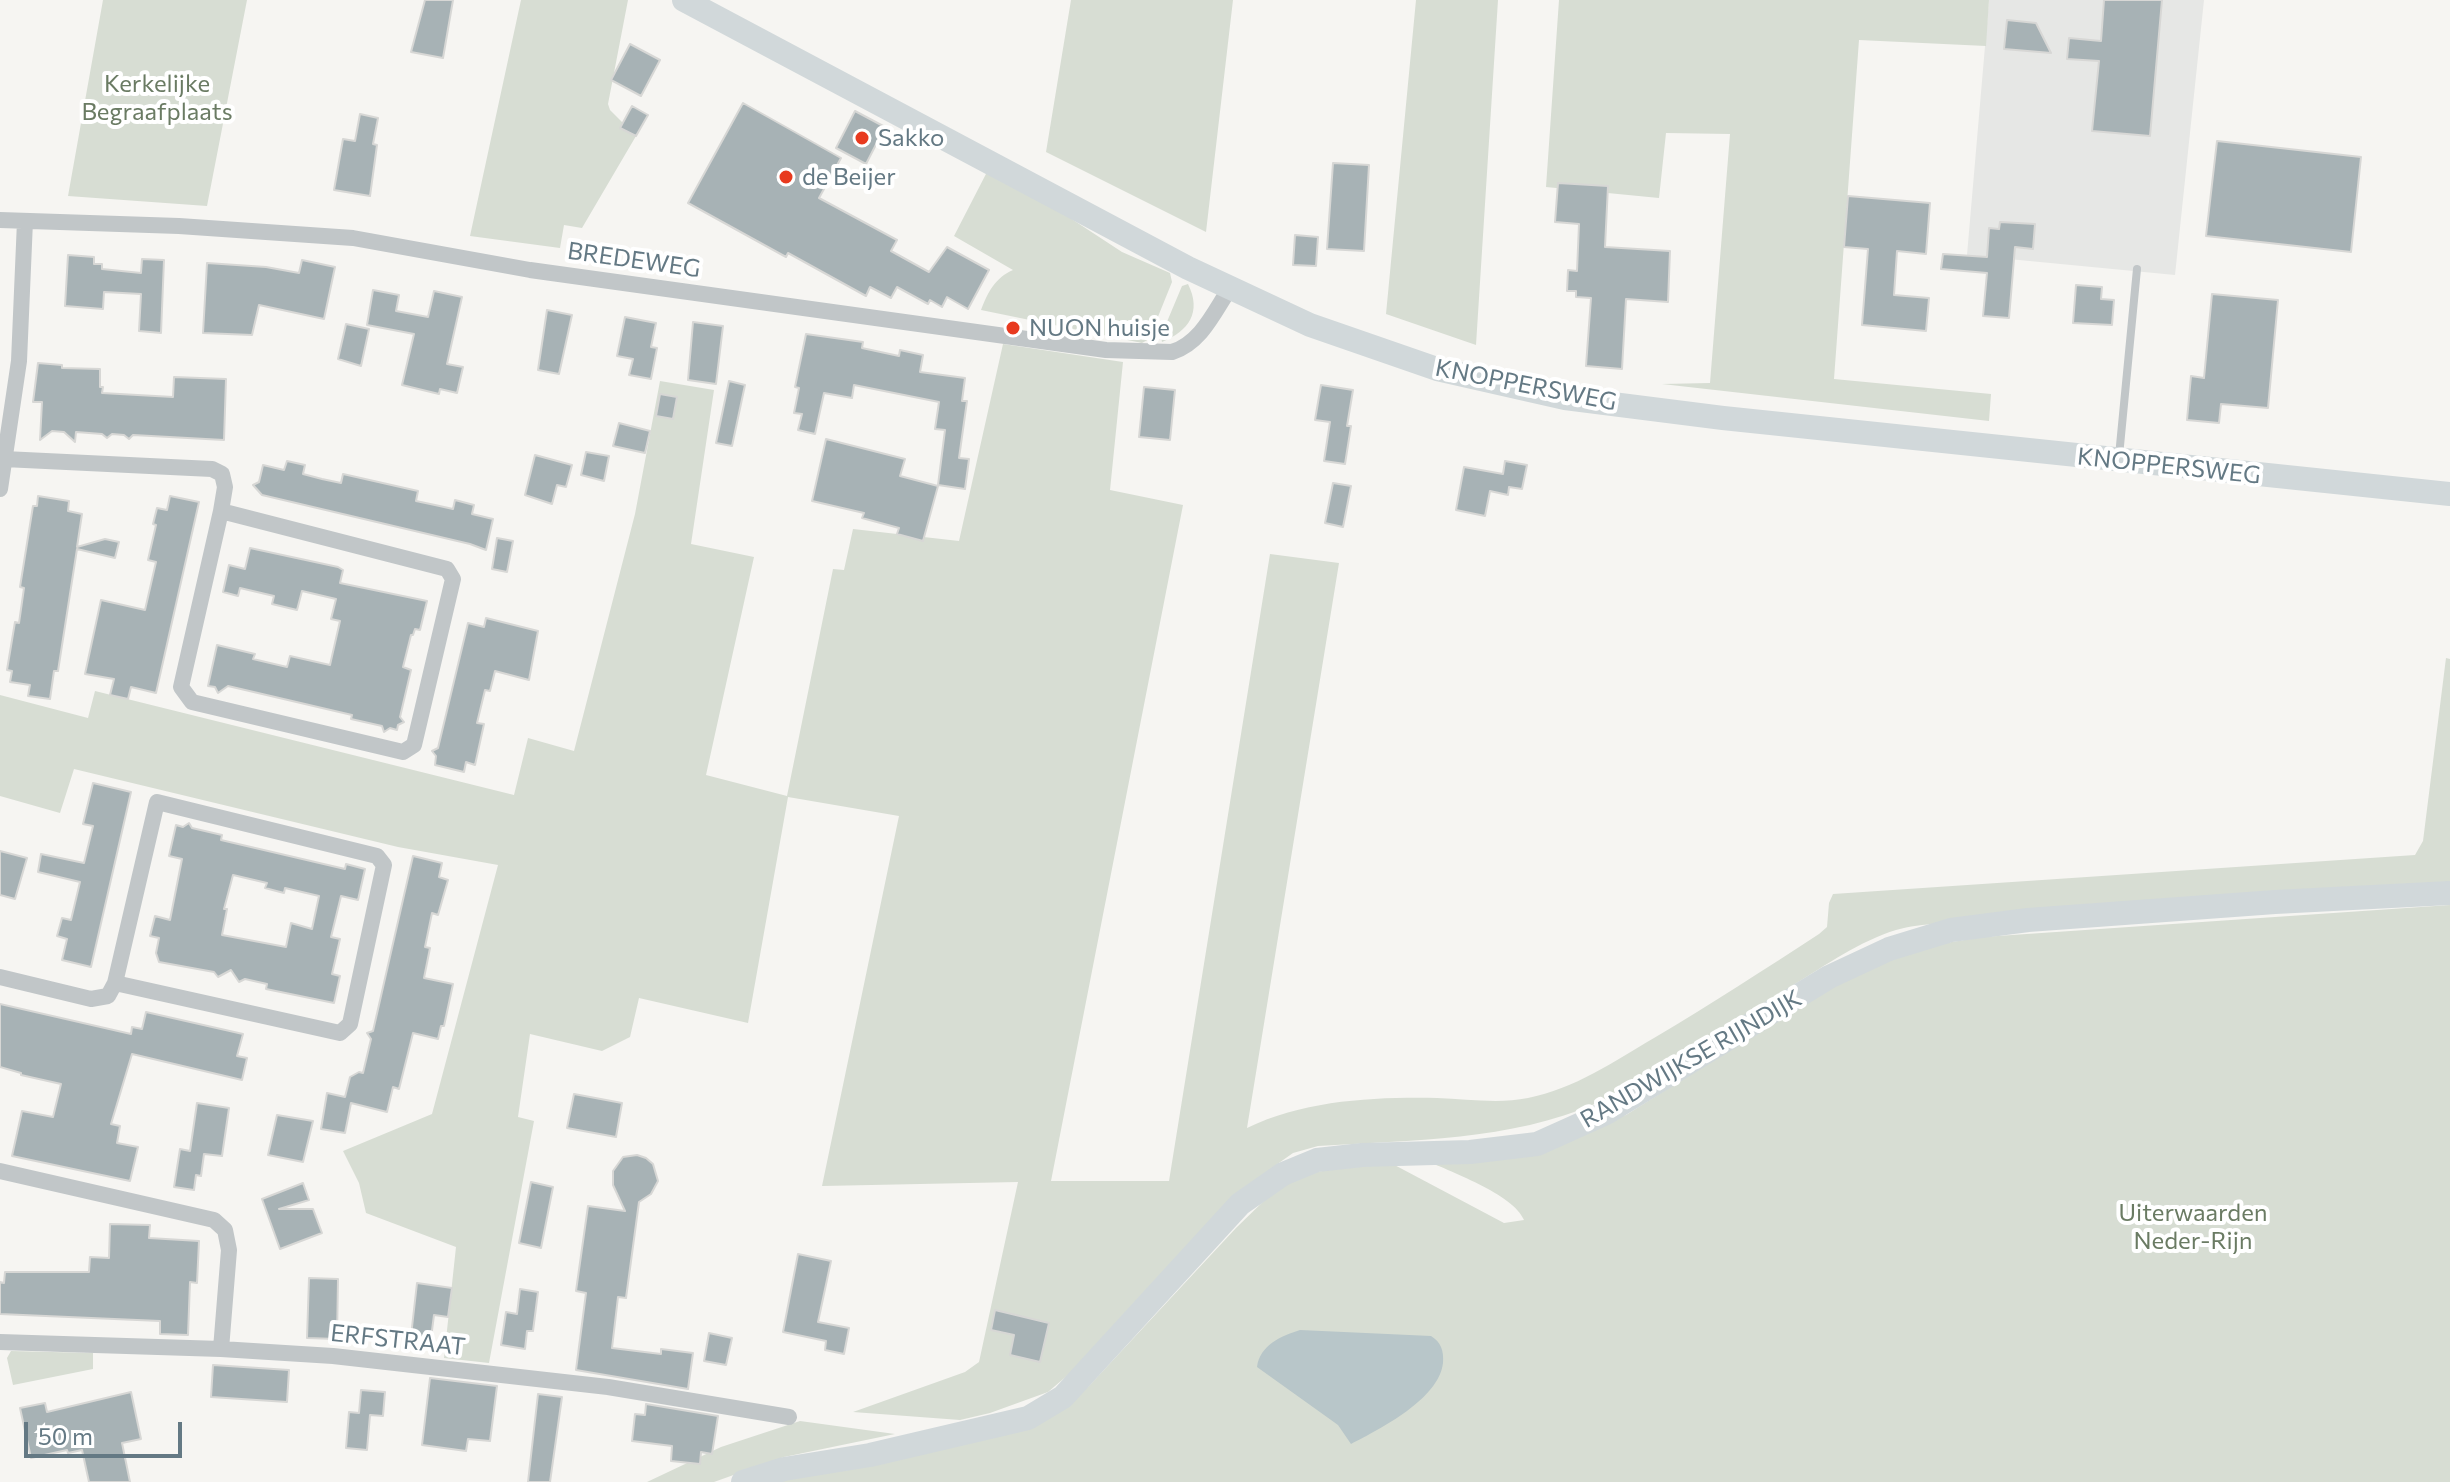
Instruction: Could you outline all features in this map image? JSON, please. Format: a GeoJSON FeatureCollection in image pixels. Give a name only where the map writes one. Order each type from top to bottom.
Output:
{"type":"FeatureCollection","features":[{"type":"Feature","properties":{"kind":"street","name":"KNOPPERSWEG"},"geometry":{"type":"LineString","coordinates":[[684,0],[1230,288],[1310,325],[1437,369],[1565,398],[1723,418],[2450,494]]}},
{"type":"Feature","properties":{"kind":"street","name":"BREDEWEG"},"geometry":{"type":"LineString","coordinates":[[0,220],[179,226],[353,238],[530,270],[1106,350],[1172,352],[1182,349],[1195,340],[1230,288]]}},
{"type":"Feature","properties":{"kind":"street"},"geometry":{"type":"LineString","coordinates":[[0,489],[19,361],[25,221]]}},
{"type":"Feature","properties":{"kind":"street"},"geometry":{"type":"LineString","coordinates":[[4,459],[212,469],[222,474],[225,487],[221,511],[181,687],[192,702],[403,752],[414,745],[453,579],[447,569],[221,511]]}},
{"type":"Feature","properties":{"kind":"street"},"geometry":{"type":"LineString","coordinates":[[0,977],[91,999],[108,996],[115,983],[157,802],[377,856],[384,865],[350,1024],[340,1033],[115,983]]}},
{"type":"Feature","properties":{"kind":"street","name":"RANDWIJKSE RIJNDIJK"},"geometry":{"type":"LineString","coordinates":[[743,1482],[784,1469],[870,1455],[1028,1418],[1063,1397],[1240,1204],[1283,1174],[1317,1160],[1362,1155],[1470,1152],[1537,1144],[1606,1113],[1829,977],[1889,949],[1951,930],[2028,920],[2450,893]]}},
{"type":"Feature","properties":{"kind":"street"},"geometry":{"type":"LineString","coordinates":[[0,1171],[214,1220],[225,1230],[229,1250],[221,1349]]}},
{"type":"Feature","properties":{"kind":"street","name":"ERFSTRAAT"},"geometry":{"type":"LineString","coordinates":[[0,1342],[333,1356],[608,1387],[789,1417]]}},
{"type":"Feature","properties":{"kind":"lane"},"geometry":{"type":"LineString","coordinates":[[2118,460],[2137,269]]}},
{"type":"Feature","properties":{"kind":"shaded area"},"geometry":{"type":"Polygon","coordinates":[[[1989,0],[2204,0],[2175,275],[1967,255],[1989,0]]]}},
{"type":"Feature","properties":{"kind":"shaded area"},"geometry":{"type":"Polygon","coordinates":[[[1300,1330],[1431,1336],[1441,1347],[1443,1363],[1431,1389],[1420,1400],[1392,1421],[1351,1444],[1338,1425],[1257,1367],[1267,1347],[1300,1330]]]}},
{"type":"Feature","properties":{"kind":"green space","name":"Kerkelijke Begraafplaats"},"geometry":{"type":"Polygon","coordinates":[[[103,0],[247,0],[207,206],[68,196],[103,0]]]}},
{"type":"Feature","properties":{"kind":"green space"},"geometry":{"type":"Polygon","coordinates":[[[521,0],[628,0],[608,104],[610,110],[636,136],[582,228],[564,225],[560,248],[470,236],[521,0]]]}},
{"type":"Feature","properties":{"kind":"green space"},"geometry":{"type":"Polygon","coordinates":[[[1071,0],[1233,0],[1206,232],[1046,152],[1071,0]]]}},
{"type":"Feature","properties":{"kind":"green space"},"geometry":{"type":"Polygon","coordinates":[[[1416,0],[1498,0],[1476,345],[1386,314],[1416,0]]]}},
{"type":"Feature","properties":{"kind":"green space"},"geometry":{"type":"Polygon","coordinates":[[[1559,0],[1989,0],[1986,46],[1859,40],[1834,379],[1991,394],[1989,421],[1662,384],[1710,383],[1730,134],[1666,133],[1659,198],[1546,187],[1559,0]]]}},
{"type":"Feature","properties":{"kind":"green space"},"geometry":{"type":"Polygon","coordinates":[[[987,172],[1064,214],[1122,252],[1170,273],[1172,282],[1149,339],[1142,343],[981,310],[993,286],[1013,270],[954,236],[987,172]]]}},
{"type":"Feature","properties":{"kind":"green space"},"geometry":{"type":"Polygon","coordinates":[[[1188,284],[1194,303],[1190,319],[1179,332],[1162,342],[1161,336],[1182,286],[1188,284]]]}},
{"type":"Feature","properties":{"kind":"green space"},"geometry":{"type":"Polygon","coordinates":[[[1003,344],[1123,362],[1110,490],[1183,505],[1051,1181],[1169,1181],[1270,554],[1339,563],[1247,1128],[1293,1111],[1340,1102],[1413,1098],[1506,1101],[1562,1088],[1624,1056],[1819,934],[1827,927],[1833,894],[2415,855],[2423,841],[2446,658],[2450,659],[2450,882],[1938,923],[1883,934],[1831,962],[1648,1077],[1564,1116],[1495,1132],[1425,1140],[1318,1146],[1293,1153],[1269,1170],[1075,1369],[1048,1392],[990,1413],[960,1420],[853,1412],[965,1372],[979,1362],[1018,1182],[822,1186],[899,816],[788,797],[748,1023],[639,998],[630,1037],[602,1051],[530,1034],[518,1117],[534,1121],[489,1363],[444,1358],[456,1247],[366,1213],[359,1183],[343,1151],[432,1114],[498,865],[398,847],[74,769],[60,813],[0,796],[0,695],[88,718],[95,691],[514,795],[528,738],[574,751],[635,514],[660,381],[714,390],[691,544],[754,557],[706,775],[787,796],[833,569],[844,570],[853,529],[959,541],[1003,344]]]}},
{"type":"Feature","properties":{"kind":"green space","name":"Uiterwaarden Neder-Rijn"},"geometry":{"type":"Polygon","coordinates":[[[2450,905],[2450,1482],[764,1482],[848,1470],[1088,1387],[1236,1228],[1274,1191],[1303,1174],[1387,1161],[1504,1223],[1524,1220],[1518,1210],[1494,1192],[1423,1159],[1626,1115],[1812,998],[1870,967],[1933,945],[1983,937],[2450,905]]]}},
{"type":"Feature","properties":{"kind":"green space"},"geometry":{"type":"Polygon","coordinates":[[[11,1351],[93,1353],[93,1369],[13,1385],[7,1358],[11,1351]]]}},
{"type":"Feature","properties":{"kind":"green space"},"geometry":{"type":"Polygon","coordinates":[[[800,1421],[895,1434],[784,1457],[714,1482],[647,1482],[721,1447],[800,1421]]]}},
{"type":"Feature","properties":{"kind":"building"},"geometry":{"type":"Polygon","coordinates":[[[425,0],[453,0],[443,58],[411,52],[425,0]]]}},
{"type":"Feature","properties":{"kind":"building"},"geometry":{"type":"Polygon","coordinates":[[[2104,0],[2162,0],[2150,136],[2092,131],[2099,61],[2067,59],[2069,38],[2101,41],[2104,0]]]}},
{"type":"Feature","properties":{"kind":"building"},"geometry":{"type":"Polygon","coordinates":[[[2007,20],[2036,23],[2051,53],[2004,49],[2007,20]]]}},
{"type":"Feature","properties":{"kind":"building"},"geometry":{"type":"Polygon","coordinates":[[[630,44],[660,60],[641,96],[611,80],[630,44]]]}},
{"type":"Feature","properties":{"kind":"building"},"geometry":{"type":"Polygon","coordinates":[[[743,103],[841,158],[819,198],[897,240],[891,251],[929,272],[947,247],[989,270],[968,309],[947,297],[942,307],[930,300],[928,304],[897,287],[891,298],[870,287],[866,296],[788,253],[786,257],[688,203],[743,103]]]}},
{"type":"Feature","properties":{"kind":"building"},"geometry":{"type":"Polygon","coordinates":[[[632,106],[648,115],[636,136],[620,128],[632,106]]]}},
{"type":"Feature","properties":{"kind":"building"},"geometry":{"type":"Polygon","coordinates":[[[855,111],[885,127],[866,164],[836,148],[855,111]]]}},
{"type":"Feature","properties":{"kind":"building"},"geometry":{"type":"Polygon","coordinates":[[[360,114],[378,118],[370,196],[334,190],[343,139],[355,141],[360,114]]]}},
{"type":"Feature","properties":{"kind":"building"},"geometry":{"type":"Polygon","coordinates":[[[2217,141],[2361,157],[2351,252],[2206,236],[2217,141]]]}},
{"type":"Feature","properties":{"kind":"building"},"geometry":{"type":"Polygon","coordinates":[[[1333,163],[1369,165],[1364,251],[1327,249],[1333,163]]]}},
{"type":"Feature","properties":{"kind":"building"},"geometry":{"type":"Polygon","coordinates":[[[1558,183],[1608,186],[1605,247],[1670,251],[1668,302],[1626,299],[1622,369],[1586,366],[1591,298],[1576,297],[1576,291],[1567,291],[1568,270],[1577,271],[1579,224],[1555,222],[1558,183]]]}},
{"type":"Feature","properties":{"kind":"building"},"geometry":{"type":"Polygon","coordinates":[[[1848,196],[1930,203],[1926,254],[1897,251],[1894,295],[1929,298],[1926,331],[1862,325],[1868,249],[1844,247],[1848,196]]]}},
{"type":"Feature","properties":{"kind":"building"},"geometry":{"type":"Polygon","coordinates":[[[2000,222],[2035,224],[2033,249],[2015,247],[2009,318],[1983,316],[1987,273],[1941,269],[1943,254],[1987,257],[1989,228],[1999,229],[2000,222]]]}},
{"type":"Feature","properties":{"kind":"building"},"geometry":{"type":"Polygon","coordinates":[[[1295,235],[1318,237],[1316,266],[1293,265],[1295,235]]]}},
{"type":"Feature","properties":{"kind":"building"},"geometry":{"type":"Polygon","coordinates":[[[68,255],[94,257],[94,264],[102,264],[102,269],[141,273],[142,259],[164,260],[161,333],[139,331],[141,294],[104,292],[103,309],[65,306],[68,255]]]}},
{"type":"Feature","properties":{"kind":"building"},"geometry":{"type":"Polygon","coordinates":[[[302,260],[335,267],[324,319],[259,305],[252,335],[203,333],[207,263],[299,273],[302,260]]]}},
{"type":"Feature","properties":{"kind":"building"},"geometry":{"type":"Polygon","coordinates":[[[2076,285],[2102,287],[2101,299],[2114,300],[2112,325],[2073,323],[2076,285]]]}},
{"type":"Feature","properties":{"kind":"building"},"geometry":{"type":"Polygon","coordinates":[[[373,290],[399,295],[396,311],[428,317],[434,291],[462,297],[447,364],[463,367],[457,393],[440,389],[439,394],[402,385],[414,334],[367,325],[373,290]]]}},
{"type":"Feature","properties":{"kind":"building"},"geometry":{"type":"Polygon","coordinates":[[[2212,294],[2278,300],[2268,408],[2221,404],[2219,423],[2187,420],[2191,376],[2204,378],[2212,294]]]}},
{"type":"Feature","properties":{"kind":"building"},"geometry":{"type":"Polygon","coordinates":[[[547,310],[572,315],[559,374],[538,370],[547,310]]]}},
{"type":"Feature","properties":{"kind":"building"},"geometry":{"type":"Polygon","coordinates":[[[625,317],[656,323],[651,347],[657,348],[651,379],[629,375],[633,359],[617,356],[625,317]]]}},
{"type":"Feature","properties":{"kind":"building"},"geometry":{"type":"Polygon","coordinates":[[[693,322],[723,326],[716,384],[688,380],[693,322]]]}},
{"type":"Feature","properties":{"kind":"building"},"geometry":{"type":"Polygon","coordinates":[[[346,324],[369,329],[361,366],[338,359],[346,324]]]}},
{"type":"Feature","properties":{"kind":"building"},"geometry":{"type":"Polygon","coordinates":[[[806,334],[863,342],[862,348],[899,356],[900,350],[923,355],[920,372],[965,378],[962,401],[967,401],[959,458],[969,459],[965,489],[938,485],[945,430],[935,429],[939,402],[854,385],[852,398],[824,393],[815,434],[798,430],[802,414],[794,413],[799,388],[795,387],[806,334]]]}},
{"type":"Feature","properties":{"kind":"building"},"geometry":{"type":"Polygon","coordinates":[[[38,363],[62,365],[62,368],[100,369],[102,393],[173,397],[174,377],[226,379],[224,440],[133,435],[129,439],[124,435],[112,434],[107,438],[102,434],[76,432],[75,442],[64,432],[52,431],[40,440],[42,402],[33,402],[38,363]]]}},
{"type":"Feature","properties":{"kind":"building"},"geometry":{"type":"Polygon","coordinates":[[[729,381],[745,385],[732,446],[716,443],[729,381]]]}},
{"type":"Feature","properties":{"kind":"building"},"geometry":{"type":"Polygon","coordinates":[[[1321,385],[1353,390],[1345,464],[1324,461],[1330,422],[1315,420],[1321,385]]]}},
{"type":"Feature","properties":{"kind":"building"},"geometry":{"type":"Polygon","coordinates":[[[1144,387],[1175,390],[1170,440],[1139,437],[1144,387]]]}},
{"type":"Feature","properties":{"kind":"building"},"geometry":{"type":"Polygon","coordinates":[[[660,394],[677,397],[673,419],[656,416],[660,394]]]}},
{"type":"Feature","properties":{"kind":"building"},"geometry":{"type":"Polygon","coordinates":[[[619,423],[650,431],[645,453],[613,446],[619,423]]]}},
{"type":"Feature","properties":{"kind":"building"},"geometry":{"type":"Polygon","coordinates":[[[826,439],[905,459],[900,476],[938,486],[923,541],[897,534],[899,528],[862,518],[864,513],[812,501],[826,439]]]}},
{"type":"Feature","properties":{"kind":"building"},"geometry":{"type":"Polygon","coordinates":[[[586,452],[609,456],[604,481],[581,475],[586,452]]]}},
{"type":"Feature","properties":{"kind":"building"},"geometry":{"type":"Polygon","coordinates":[[[535,455],[572,465],[566,487],[557,485],[552,504],[525,495],[535,455]]]}},
{"type":"Feature","properties":{"kind":"building"},"geometry":{"type":"Polygon","coordinates":[[[287,461],[305,465],[303,474],[322,479],[341,483],[343,474],[418,491],[416,501],[453,509],[455,500],[474,505],[472,514],[493,519],[486,550],[262,495],[253,485],[259,482],[263,465],[284,470],[287,461]]]}},
{"type":"Feature","properties":{"kind":"building"},"geometry":{"type":"Polygon","coordinates":[[[1505,461],[1527,465],[1522,489],[1509,487],[1508,495],[1490,491],[1485,516],[1456,510],[1464,467],[1503,474],[1505,461]]]}},
{"type":"Feature","properties":{"kind":"building"},"geometry":{"type":"Polygon","coordinates":[[[1333,483],[1351,486],[1343,527],[1325,523],[1333,483]]]}},
{"type":"Feature","properties":{"kind":"building"},"geometry":{"type":"Polygon","coordinates":[[[38,496],[69,501],[68,511],[82,514],[77,547],[105,539],[119,542],[115,558],[77,549],[58,671],[54,671],[50,699],[28,696],[30,685],[10,682],[12,671],[7,670],[15,622],[19,623],[24,588],[20,587],[33,506],[37,506],[38,496]]]}},
{"type":"Feature","properties":{"kind":"building"},"geometry":{"type":"Polygon","coordinates":[[[170,496],[199,502],[156,693],[131,687],[128,699],[110,695],[114,679],[85,674],[101,600],[145,610],[156,562],[148,560],[156,525],[153,524],[157,508],[167,510],[170,496]]]}},
{"type":"Feature","properties":{"kind":"building"},"geometry":{"type":"Polygon","coordinates":[[[497,538],[513,541],[507,572],[492,569],[497,538]]]}},
{"type":"Feature","properties":{"kind":"building"},"geometry":{"type":"Polygon","coordinates":[[[250,548],[338,567],[343,570],[340,583],[427,601],[420,630],[415,629],[411,635],[403,667],[411,670],[400,717],[404,722],[398,725],[397,730],[390,728],[384,732],[382,726],[351,719],[352,715],[228,686],[218,693],[215,687],[208,686],[217,645],[255,654],[253,659],[287,667],[290,656],[330,665],[340,621],[331,619],[336,599],[302,591],[297,610],[272,604],[274,596],[240,588],[238,596],[223,592],[229,565],[245,569],[250,548]]]}},
{"type":"Feature","properties":{"kind":"building"},"geometry":{"type":"Polygon","coordinates":[[[486,618],[538,631],[529,680],[495,671],[490,691],[485,690],[477,723],[484,724],[475,765],[466,762],[464,772],[435,765],[436,756],[432,751],[438,748],[468,623],[484,627],[486,618]]]}},
{"type":"Feature","properties":{"kind":"building"},"geometry":{"type":"Polygon","coordinates":[[[93,783],[131,792],[91,967],[62,960],[67,939],[57,936],[62,918],[71,920],[80,882],[38,872],[41,854],[84,863],[93,826],[83,824],[93,783]]]}},
{"type":"Feature","properties":{"kind":"building"},"geometry":{"type":"Polygon","coordinates":[[[189,823],[192,828],[222,835],[221,840],[345,869],[346,864],[365,869],[358,900],[341,896],[331,937],[340,939],[332,974],[340,976],[334,1003],[266,989],[267,984],[245,979],[239,982],[231,970],[218,977],[214,972],[159,962],[156,953],[159,938],[150,936],[155,916],[170,920],[182,859],[169,856],[176,825],[183,827],[189,823]],[[233,875],[224,909],[227,909],[222,935],[286,947],[291,923],[312,929],[319,896],[285,888],[284,893],[265,888],[267,883],[233,875]]]}},
{"type":"Feature","properties":{"kind":"building"},"geometry":{"type":"Polygon","coordinates":[[[0,851],[27,858],[15,899],[0,895],[0,851]]]}},
{"type":"Feature","properties":{"kind":"building"},"geometry":{"type":"Polygon","coordinates":[[[413,856],[442,863],[439,877],[448,880],[438,915],[432,913],[425,947],[430,948],[424,978],[453,984],[444,1026],[441,1026],[438,1039],[413,1033],[399,1089],[393,1087],[387,1112],[351,1103],[345,1133],[321,1129],[327,1093],[345,1097],[350,1077],[363,1073],[371,1039],[367,1033],[373,1031],[413,856]]]}},
{"type":"Feature","properties":{"kind":"building"},"geometry":{"type":"Polygon","coordinates":[[[0,1004],[131,1034],[132,1027],[142,1029],[146,1012],[243,1034],[237,1056],[247,1058],[242,1080],[132,1054],[111,1124],[120,1126],[117,1143],[138,1147],[130,1181],[12,1156],[22,1111],[53,1117],[61,1084],[0,1067],[0,1004]]]}},
{"type":"Feature","properties":{"kind":"building"},"geometry":{"type":"Polygon","coordinates":[[[574,1094],[622,1103],[616,1137],[567,1128],[574,1094]]]}},
{"type":"Feature","properties":{"kind":"building"},"geometry":{"type":"Polygon","coordinates":[[[197,1103],[229,1108],[222,1156],[204,1154],[201,1176],[196,1175],[194,1190],[174,1187],[180,1149],[190,1151],[197,1103]]]}},
{"type":"Feature","properties":{"kind":"building"},"geometry":{"type":"Polygon","coordinates":[[[277,1115],[313,1121],[303,1162],[268,1155],[277,1115]]]}},
{"type":"Feature","properties":{"kind":"building"},"geometry":{"type":"Polygon","coordinates":[[[637,1155],[653,1164],[658,1181],[651,1194],[639,1202],[626,1298],[618,1297],[612,1348],[661,1354],[661,1349],[693,1353],[688,1389],[576,1370],[586,1293],[576,1291],[588,1206],[625,1211],[613,1185],[613,1171],[623,1157],[637,1155]]]}},
{"type":"Feature","properties":{"kind":"building"},"geometry":{"type":"Polygon","coordinates":[[[531,1182],[553,1187],[541,1248],[519,1243],[531,1182]]]}},
{"type":"Feature","properties":{"kind":"building"},"geometry":{"type":"Polygon","coordinates":[[[303,1183],[309,1200],[279,1209],[313,1209],[322,1233],[280,1249],[262,1199],[303,1183]]]}},
{"type":"Feature","properties":{"kind":"building"},"geometry":{"type":"Polygon","coordinates":[[[110,1224],[150,1225],[149,1238],[199,1241],[197,1283],[190,1282],[188,1335],[160,1334],[160,1321],[0,1314],[0,1282],[4,1283],[5,1272],[89,1272],[90,1257],[109,1258],[110,1224]]]}},
{"type":"Feature","properties":{"kind":"building"},"geometry":{"type":"Polygon","coordinates":[[[798,1254],[831,1261],[818,1322],[849,1328],[844,1354],[825,1350],[826,1341],[783,1332],[798,1254]]]}},
{"type":"Feature","properties":{"kind":"building"},"geometry":{"type":"Polygon","coordinates":[[[309,1278],[338,1279],[337,1339],[307,1338],[309,1278]]]}},
{"type":"Feature","properties":{"kind":"building"},"geometry":{"type":"Polygon","coordinates":[[[417,1283],[452,1288],[448,1317],[434,1315],[431,1338],[411,1336],[417,1283]]]}},
{"type":"Feature","properties":{"kind":"building"},"geometry":{"type":"Polygon","coordinates":[[[520,1289],[538,1292],[533,1331],[527,1331],[525,1349],[501,1345],[506,1312],[517,1314],[520,1289]]]}},
{"type":"Feature","properties":{"kind":"building"},"geometry":{"type":"Polygon","coordinates":[[[995,1310],[1049,1323],[1040,1362],[1010,1355],[1014,1335],[991,1330],[995,1310]]]}},
{"type":"Feature","properties":{"kind":"building"},"geometry":{"type":"Polygon","coordinates":[[[709,1333],[732,1338],[726,1365],[704,1361],[709,1333]]]}},
{"type":"Feature","properties":{"kind":"building"},"geometry":{"type":"Polygon","coordinates":[[[213,1365],[289,1370],[287,1402],[211,1397],[213,1365]]]}},
{"type":"Feature","properties":{"kind":"building"},"geometry":{"type":"Polygon","coordinates":[[[430,1378],[497,1386],[490,1441],[468,1439],[466,1451],[422,1445],[430,1378]]]}},
{"type":"Feature","properties":{"kind":"building"},"geometry":{"type":"Polygon","coordinates":[[[361,1390],[385,1392],[383,1416],[370,1415],[367,1450],[346,1448],[349,1412],[359,1413],[361,1390]]]}},
{"type":"Feature","properties":{"kind":"building"},"geometry":{"type":"Polygon","coordinates":[[[131,1392],[141,1439],[122,1443],[130,1482],[89,1482],[82,1450],[31,1458],[20,1408],[45,1403],[47,1412],[131,1392]]]}},
{"type":"Feature","properties":{"kind":"building"},"geometry":{"type":"Polygon","coordinates":[[[538,1394],[562,1397],[550,1482],[528,1482],[538,1394]]]}},
{"type":"Feature","properties":{"kind":"building"},"geometry":{"type":"Polygon","coordinates":[[[646,1404],[718,1416],[712,1454],[701,1452],[700,1464],[671,1461],[672,1446],[632,1441],[635,1414],[645,1415],[646,1404]]]}},
{"type":"Feature","properties":{"kind":"place","name":"Sakko"},"geometry":{"type":"Point","coordinates":[862,138]}},
{"type":"Feature","properties":{"kind":"place","name":"de Beijer"},"geometry":{"type":"Point","coordinates":[786,177]}},
{"type":"Feature","properties":{"kind":"place","name":"NUON huisje"},"geometry":{"type":"Point","coordinates":[1013,328]}}]}
